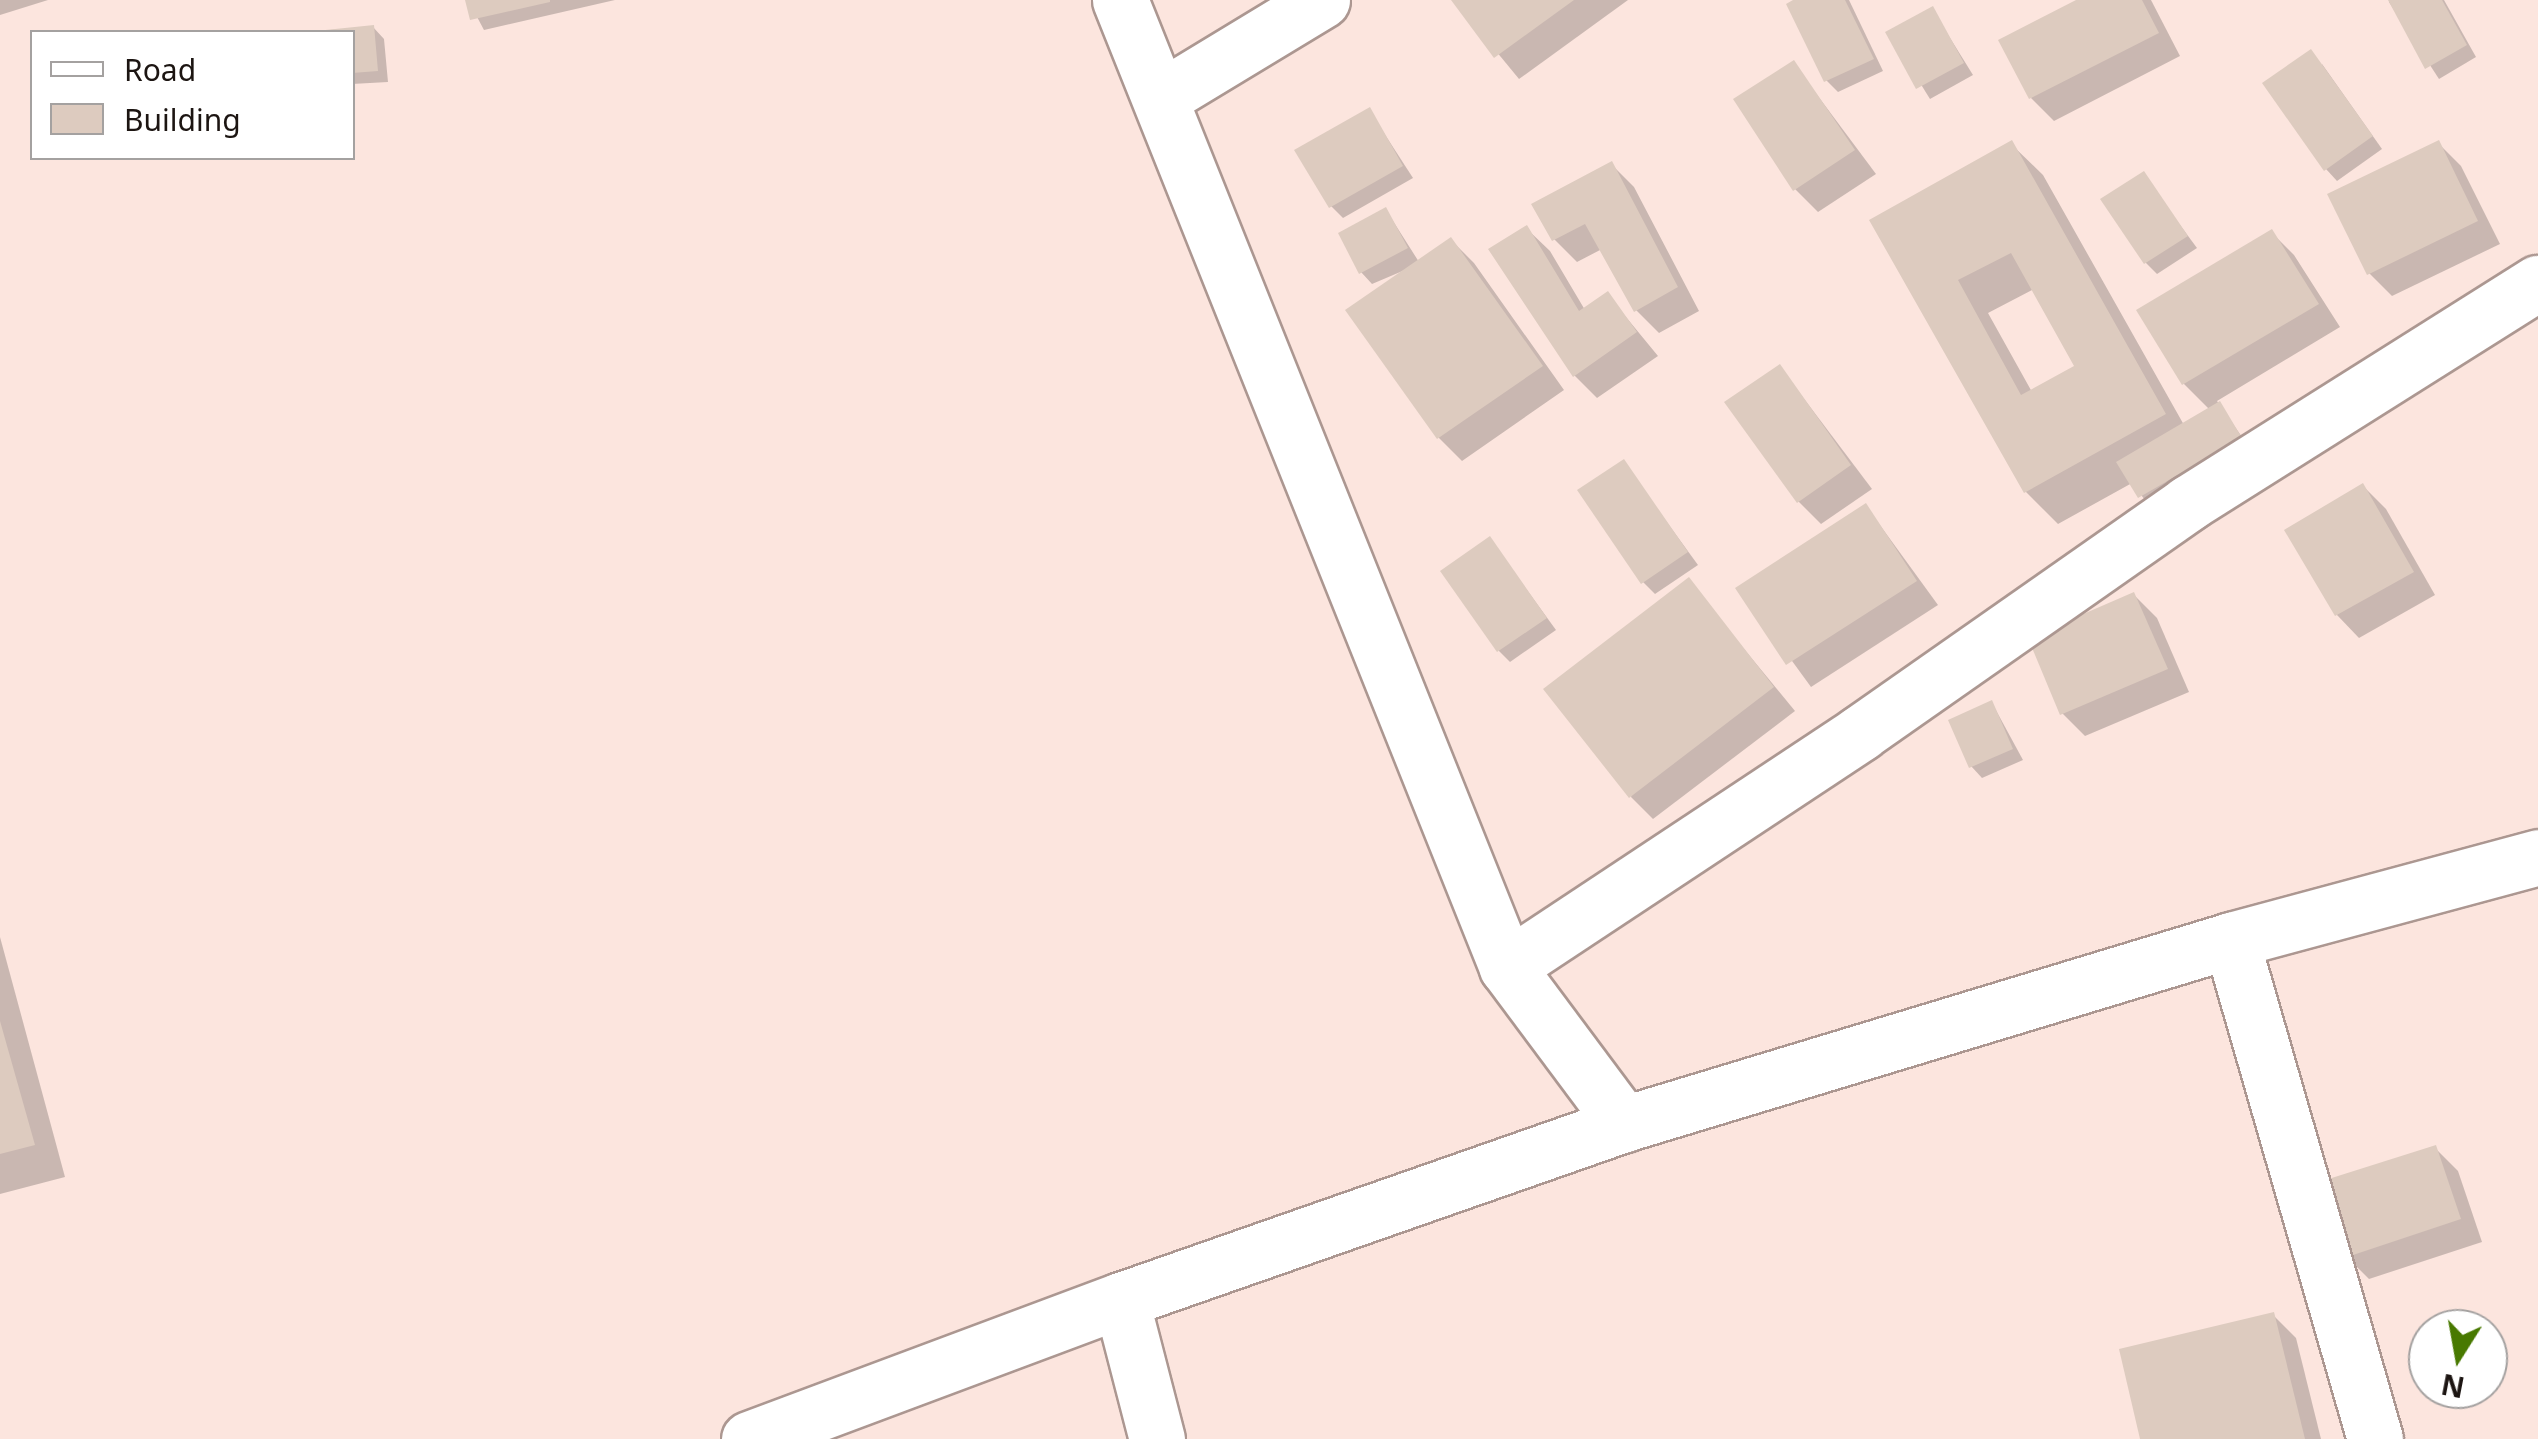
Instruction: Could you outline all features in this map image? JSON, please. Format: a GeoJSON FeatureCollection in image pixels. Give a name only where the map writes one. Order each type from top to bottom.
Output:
{"type":"FeatureCollection","features":[{"type":"Feature","properties":{"kind":"street"},"geometry":{"type":"LineString","coordinates":[[1120,0],[1162,97],[1506,967],[1624,1124]]}},
{"type":"Feature","properties":{"kind":"street"},"geometry":{"type":"LineString","coordinates":[[1162,97],[1322,0]]}},
{"type":"Feature","properties":{"kind":"street"},"geometry":{"type":"LineString","coordinates":[[1506,967],[1860,733],[2188,503],[2538,283]]}},
{"type":"Feature","properties":{"kind":"street"},"geometry":{"type":"LineString","coordinates":[[749,1439],[1121,1300],[1624,1124],[2231,940],[2538,858]]}},
{"type":"Feature","properties":{"kind":"street"},"geometry":{"type":"LineString","coordinates":[[2231,940],[2375,1439]]}},
{"type":"Feature","properties":{"kind":"street"},"geometry":{"type":"LineString","coordinates":[[1121,1300],[1157,1439]]}},
{"type":"Feature","properties":{"kind":"building"},"geometry":{"type":"Polygon","coordinates":[[[465,0],[550,0],[550,2],[470,20],[465,0]]]}},
{"type":"Feature","properties":{"kind":"building"},"geometry":{"type":"Polygon","coordinates":[[[1451,0],[1574,0],[1494,58],[1451,0]]]}},
{"type":"Feature","properties":{"kind":"building"},"geometry":{"type":"Polygon","coordinates":[[[1793,0],[1845,0],[1874,59],[1824,82],[1786,4],[1793,0]]]}},
{"type":"Feature","properties":{"kind":"building"},"geometry":{"type":"Polygon","coordinates":[[[2076,0],[2142,0],[2159,33],[2029,99],[1998,40],[2076,0]]]}},
{"type":"Feature","properties":{"kind":"building"},"geometry":{"type":"Polygon","coordinates":[[[2388,0],[2442,0],[2467,45],[2425,69],[2388,0]]]}},
{"type":"Feature","properties":{"kind":"building"},"geometry":{"type":"Polygon","coordinates":[[[1933,6],[1964,63],[1916,89],[1885,32],[1933,6]]]}},
{"type":"Feature","properties":{"kind":"building"},"geometry":{"type":"Polygon","coordinates":[[[374,25],[378,71],[355,73],[355,30],[325,30],[374,25]]]}},
{"type":"Feature","properties":{"kind":"building"},"geometry":{"type":"Polygon","coordinates":[[[2311,49],[2373,136],[2324,171],[2262,83],[2311,49]]]}},
{"type":"Feature","properties":{"kind":"building"},"geometry":{"type":"Polygon","coordinates":[[[1794,60],[1855,150],[1793,191],[1733,99],[1794,60]]]}},
{"type":"Feature","properties":{"kind":"building"},"geometry":{"type":"Polygon","coordinates":[[[1370,107],[1403,166],[1329,208],[1294,150],[1370,107]]]}},
{"type":"Feature","properties":{"kind":"building"},"geometry":{"type":"Polygon","coordinates":[[[2012,140],[2166,414],[2024,493],[1869,220],[2012,140]],[[2011,253],[1958,280],[2021,395],[2074,366],[2011,253]]]}},
{"type":"Feature","properties":{"kind":"building"},"geometry":{"type":"Polygon","coordinates":[[[2439,140],[2478,221],[2367,275],[2327,194],[2439,140]]]}},
{"type":"Feature","properties":{"kind":"building"},"geometry":{"type":"Polygon","coordinates":[[[1612,161],[1678,287],[1634,312],[1585,224],[1552,241],[1531,204],[1612,161]]]}},
{"type":"Feature","properties":{"kind":"building"},"geometry":{"type":"Polygon","coordinates":[[[2144,171],[2188,236],[2144,264],[2100,199],[2144,171]]]}},
{"type":"Feature","properties":{"kind":"building"},"geometry":{"type":"Polygon","coordinates":[[[1386,207],[1408,248],[1359,274],[1338,233],[1386,207]]]}},
{"type":"Feature","properties":{"kind":"building"},"geometry":{"type":"Polygon","coordinates":[[[1527,225],[1579,311],[1608,291],[1637,332],[1573,377],[1488,249],[1527,225]]]}},
{"type":"Feature","properties":{"kind":"building"},"geometry":{"type":"Polygon","coordinates":[[[2272,229],[2319,304],[2182,385],[2136,310],[2272,229]]]}},
{"type":"Feature","properties":{"kind":"building"},"geometry":{"type":"Polygon","coordinates":[[[1451,237],[1543,366],[1437,439],[1345,310],[1451,237]]]}},
{"type":"Feature","properties":{"kind":"building"},"geometry":{"type":"Polygon","coordinates":[[[1780,364],[1851,465],[1797,503],[1724,402],[1780,364]]]}},
{"type":"Feature","properties":{"kind":"building"},"geometry":{"type":"Polygon","coordinates":[[[2220,401],[2242,438],[2138,498],[2116,462],[2220,401]]]}},
{"type":"Feature","properties":{"kind":"building"},"geometry":{"type":"Polygon","coordinates":[[[1624,459],[1688,552],[1641,584],[1577,490],[1624,459]]]}},
{"type":"Feature","properties":{"kind":"building"},"geometry":{"type":"Polygon","coordinates":[[[2363,483],[2414,572],[2335,616],[2284,530],[2363,483]]]}},
{"type":"Feature","properties":{"kind":"building"},"geometry":{"type":"Polygon","coordinates":[[[1866,503],[1917,581],[1786,665],[1735,588],[1866,503]]]}},
{"type":"Feature","properties":{"kind":"building"},"geometry":{"type":"Polygon","coordinates":[[[1490,536],[1547,618],[1497,652],[1440,571],[1490,536]]]}},
{"type":"Feature","properties":{"kind":"building"},"geometry":{"type":"Polygon","coordinates":[[[1689,577],[1774,687],[1629,798],[1543,689],[1689,577]]]}},
{"type":"Feature","properties":{"kind":"building"},"geometry":{"type":"Polygon","coordinates":[[[2134,592],[2168,669],[2060,715],[2028,638],[2134,592]]]}},
{"type":"Feature","properties":{"kind":"building"},"geometry":{"type":"Polygon","coordinates":[[[1992,700],[2013,749],[1969,768],[1948,720],[1992,700]]]}},
{"type":"Feature","properties":{"kind":"building"},"geometry":{"type":"Polygon","coordinates":[[[0,1021],[35,1145],[0,1154],[0,1021]]]}},
{"type":"Feature","properties":{"kind":"building"},"geometry":{"type":"Polygon","coordinates":[[[2436,1145],[2461,1219],[2344,1258],[2319,1182],[2436,1145]]]}},
{"type":"Feature","properties":{"kind":"building"},"geometry":{"type":"Polygon","coordinates":[[[2274,1312],[2305,1439],[2140,1439],[2119,1349],[2274,1312]]]}}]}
